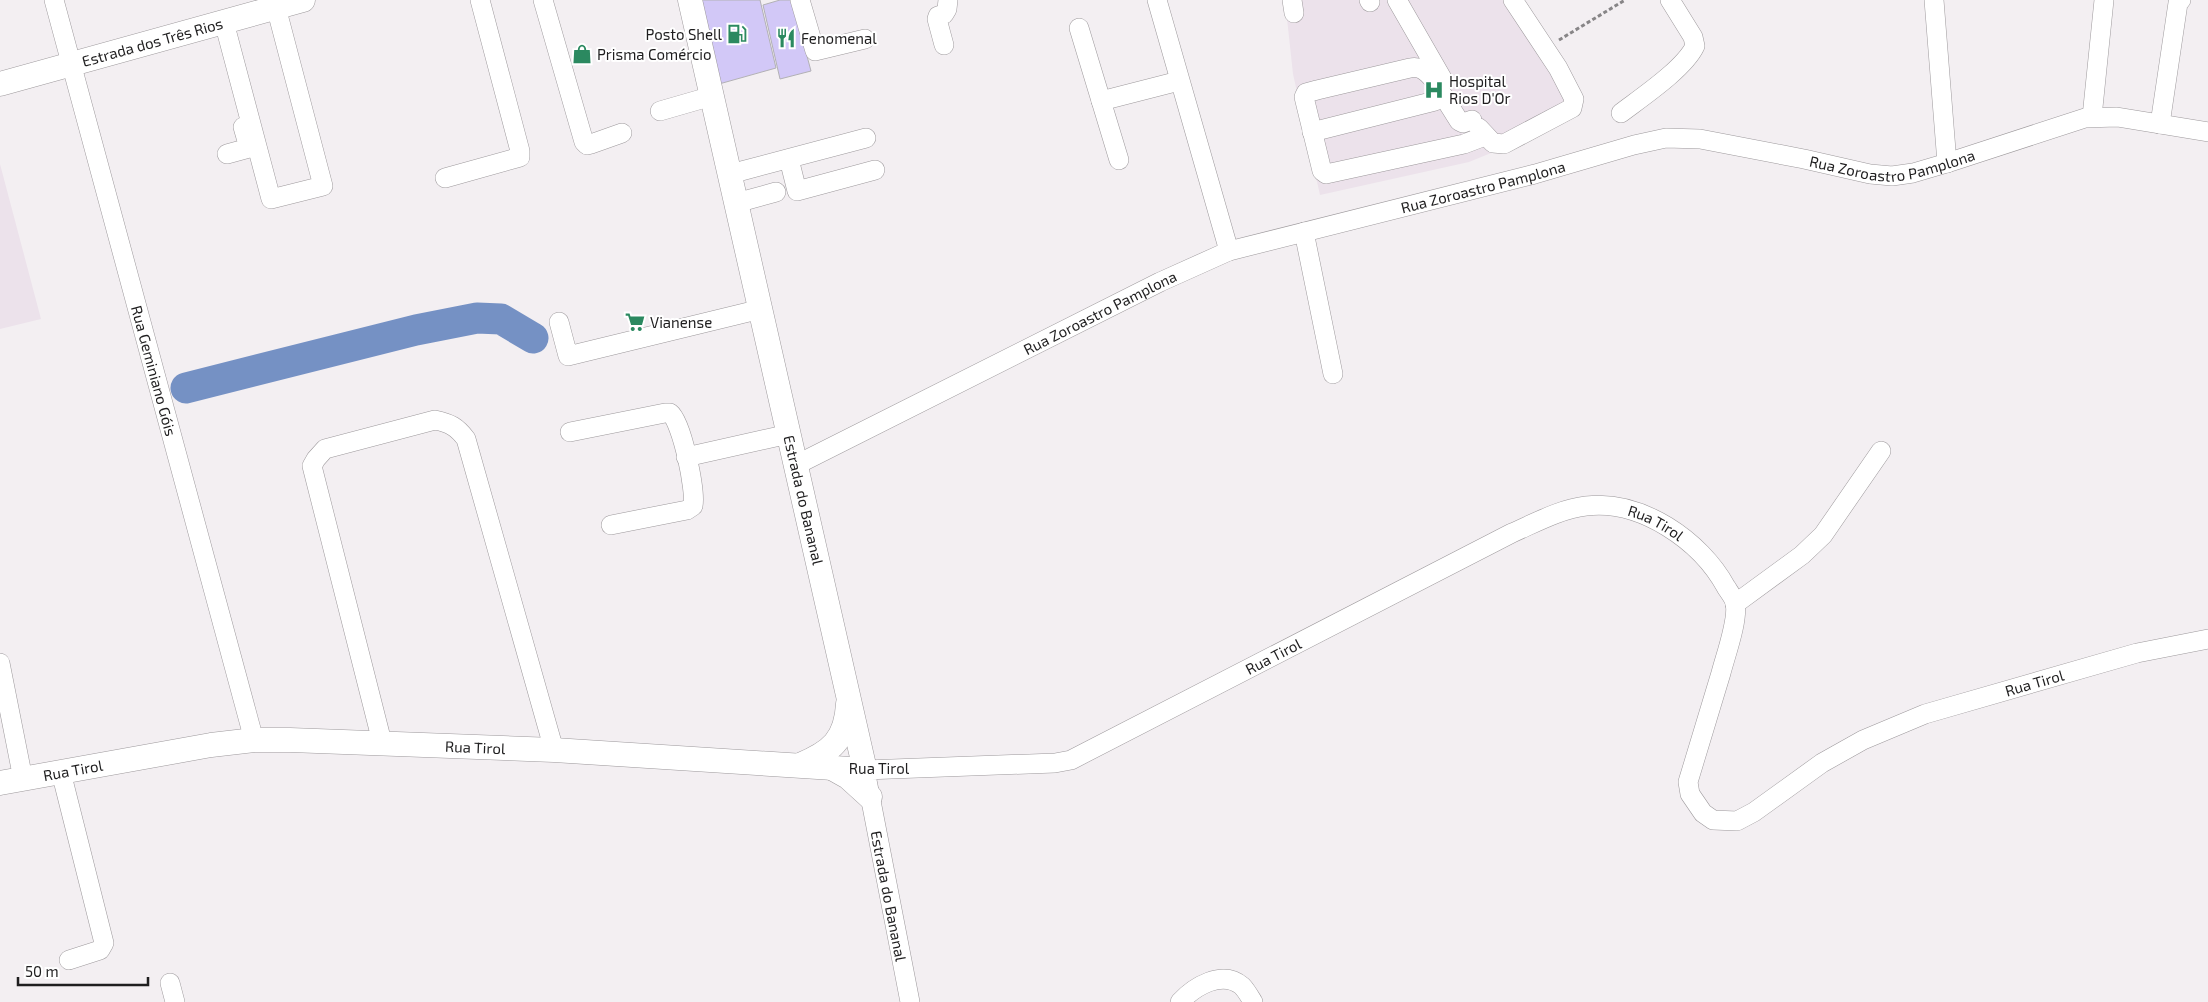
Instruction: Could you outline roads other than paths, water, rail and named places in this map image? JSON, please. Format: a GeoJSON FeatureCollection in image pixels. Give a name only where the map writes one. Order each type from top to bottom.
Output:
{"type":"FeatureCollection","features":[{"type":"Feature","properties":{"kind":"main road","name":"Estrada dos Três Rios"},"geometry":{"type":"LineString","coordinates":[[0,84],[303,0]]}},
{"type":"Feature","properties":{"kind":"main road","name":"Estrada do Bananal"},"geometry":{"type":"LineString","coordinates":[[690,0],[864,770]]}},
{"type":"Feature","properties":{"kind":"main road"},"geometry":{"type":"LineString","coordinates":[[798,766],[818,758],[837,742],[845,725],[849,698]]}},
{"type":"Feature","properties":{"kind":"main road","name":"Rua Tirol"},"geometry":{"type":"LineString","coordinates":[[11,781],[211,745],[254,740],[382,742],[554,750],[864,770]]}},
{"type":"Feature","properties":{"kind":"main road"},"geometry":{"type":"LineString","coordinates":[[832,768],[848,777],[870,797]]}},
{"type":"Feature","properties":{"kind":"street","name":"Rua Geminiano Góis"},"geometry":{"type":"LineString","coordinates":[[54,0],[254,740]]}},
{"type":"Feature","properties":{"kind":"street"},"geometry":{"type":"LineString","coordinates":[[444,178],[520,157],[480,0]]}},
{"type":"Feature","properties":{"kind":"street"},"geometry":{"type":"LineString","coordinates":[[544,0],[584,142],[587,145],[622,133]]}},
{"type":"Feature","properties":{"kind":"street"},"geometry":{"type":"LineString","coordinates":[[800,0],[815,51],[864,39]]}},
{"type":"Feature","properties":{"kind":"street"},"geometry":{"type":"LineString","coordinates":[[944,45],[937,19],[947,9],[948,0]]}},
{"type":"Feature","properties":{"kind":"street"},"geometry":{"type":"LineString","coordinates":[[1157,0],[1229,251]]}},
{"type":"Feature","properties":{"kind":"street"},"geometry":{"type":"LineString","coordinates":[[1396,0],[1457,103],[1494,143],[1504,144],[1572,108],[1574,99],[1558,68],[1513,0]]}},
{"type":"Feature","properties":{"kind":"street"},"geometry":{"type":"LineString","coordinates":[[1621,113],[1691,54],[1695,46],[1693,37],[1670,0]]}},
{"type":"Feature","properties":{"kind":"street"},"geometry":{"type":"LineString","coordinates":[[1934,0],[1947,163]]}},
{"type":"Feature","properties":{"kind":"street"},"geometry":{"type":"LineString","coordinates":[[2092,117],[2104,0]]}},
{"type":"Feature","properties":{"kind":"street"},"geometry":{"type":"LineString","coordinates":[[2160,124],[2178,3],[2181,0]]}},
{"type":"Feature","properties":{"kind":"street"},"geometry":{"type":"LineString","coordinates":[[219,23],[272,199],[323,186],[276,7]]}},
{"type":"Feature","properties":{"kind":"street"},"geometry":{"type":"LineString","coordinates":[[219,23],[249,148],[227,154]]}},
{"type":"Feature","properties":{"kind":"street"},"geometry":{"type":"LineString","coordinates":[[1078,28],[1119,160]]}},
{"type":"Feature","properties":{"kind":"street"},"geometry":{"type":"LineString","coordinates":[[1472,120],[1464,123],[1459,121],[1432,78],[1428,73],[1419,68],[1410,68],[1306,93],[1304,97],[1322,171],[1326,174],[1457,145],[1486,136]]}},
{"type":"Feature","properties":{"kind":"street"},"geometry":{"type":"LineString","coordinates":[[1419,68],[1457,145]]}},
{"type":"Feature","properties":{"kind":"street"},"geometry":{"type":"LineString","coordinates":[[1101,101],[1179,80]]}},
{"type":"Feature","properties":{"kind":"street"},"geometry":{"type":"LineString","coordinates":[[660,111],[712,96]]}},
{"type":"Feature","properties":{"kind":"street"},"geometry":{"type":"LineString","coordinates":[[1312,132],[1435,101]]}},
{"type":"Feature","properties":{"kind":"street","name":"Rua Zoroastro Pamplona"},"geometry":{"type":"LineString","coordinates":[[796,465],[1160,282],[1229,251],[1535,174],[1634,145],[1666,138],[1700,139],[1870,174],[1892,176],[1913,173],[1947,163],[2073,120],[2092,117],[2117,117],[2208,132]]}},
{"type":"Feature","properties":{"kind":"street"},"geometry":{"type":"LineString","coordinates":[[730,174],[866,138]]}},
{"type":"Feature","properties":{"kind":"street"},"geometry":{"type":"LineString","coordinates":[[789,159],[797,192],[875,170]]}},
{"type":"Feature","properties":{"kind":"street"},"geometry":{"type":"LineString","coordinates":[[736,203],[776,192]]}},
{"type":"Feature","properties":{"kind":"street"},"geometry":{"type":"LineString","coordinates":[[1304,232],[1333,374]]}},
{"type":"Feature","properties":{"kind":"street"},"geometry":{"type":"LineString","coordinates":[[559,322],[568,356],[761,309]]}},
{"type":"Feature","properties":{"kind":"street"},"geometry":{"type":"LineString","coordinates":[[570,432],[670,413],[676,420],[686,457],[693,493],[693,506],[687,510],[611,525]]}},
{"type":"Feature","properties":{"kind":"street"},"geometry":{"type":"LineString","coordinates":[[382,742],[312,466],[325,449],[435,420],[447,422],[458,428],[466,439],[554,750]]}},
{"type":"Feature","properties":{"kind":"street"},"geometry":{"type":"LineString","coordinates":[[686,457],[789,434]]}},
{"type":"Feature","properties":{"kind":"street"},"geometry":{"type":"LineString","coordinates":[[1735,604],[1802,555],[1823,534],[1881,451]]}},
{"type":"Feature","properties":{"kind":"street","name":"Rua Tirol"},"geometry":{"type":"LineString","coordinates":[[864,770],[1055,763],[1071,760],[1512,533],[1559,513],[1587,506],[1617,508],[1645,516],[1674,530],[1696,547],[1719,573],[1735,604],[1730,644],[1688,782],[1690,794],[1703,813],[1713,820],[1737,821],[1754,812],[1822,763],[1863,740],[1925,714],[2137,653],[2208,639]]}},
{"type":"Feature","properties":{"kind":"street"},"geometry":{"type":"LineString","coordinates":[[0,663],[11,781]]}},
{"type":"Feature","properties":{"kind":"street","name":"Estrada do Bananal"},"geometry":{"type":"LineString","coordinates":[[864,770],[910,1002]]}},
{"type":"Feature","properties":{"kind":"street"},"geometry":{"type":"LineString","coordinates":[[61,772],[104,943],[100,950],[69,960]]}},
{"type":"Feature","properties":{"kind":"street"},"geometry":{"type":"LineString","coordinates":[[1180,1002],[1206,982],[1228,979],[1242,986],[1253,1002]]}},
{"type":"Feature","properties":{"kind":"street"},"geometry":{"type":"LineString","coordinates":[[170,983],[175,1002]]}},
{"type":"Feature","properties":{"kind":"waterway"},"geometry":{"type":"LineString","coordinates":[[186,388],[416,330],[477,318],[501,319],[533,338]]}},
{"type":"Feature","properties":{"kind":"place","name":"Posto Shell"},"geometry":{"type":"Point","coordinates":[737,34]}},
{"type":"Feature","properties":{"kind":"place","name":"Fenomenal"},"geometry":{"type":"Point","coordinates":[786,38]}},
{"type":"Feature","properties":{"kind":"place","name":"Prisma Comércio"},"geometry":{"type":"Point","coordinates":[582,54]}},
{"type":"Feature","properties":{"kind":"place","name":"Hospital Rios D'Or"},"geometry":{"type":"Point","coordinates":[1434,90]}},
{"type":"Feature","properties":{"kind":"place","name":"Vianense"},"geometry":{"type":"Point","coordinates":[635,322]}}]}
